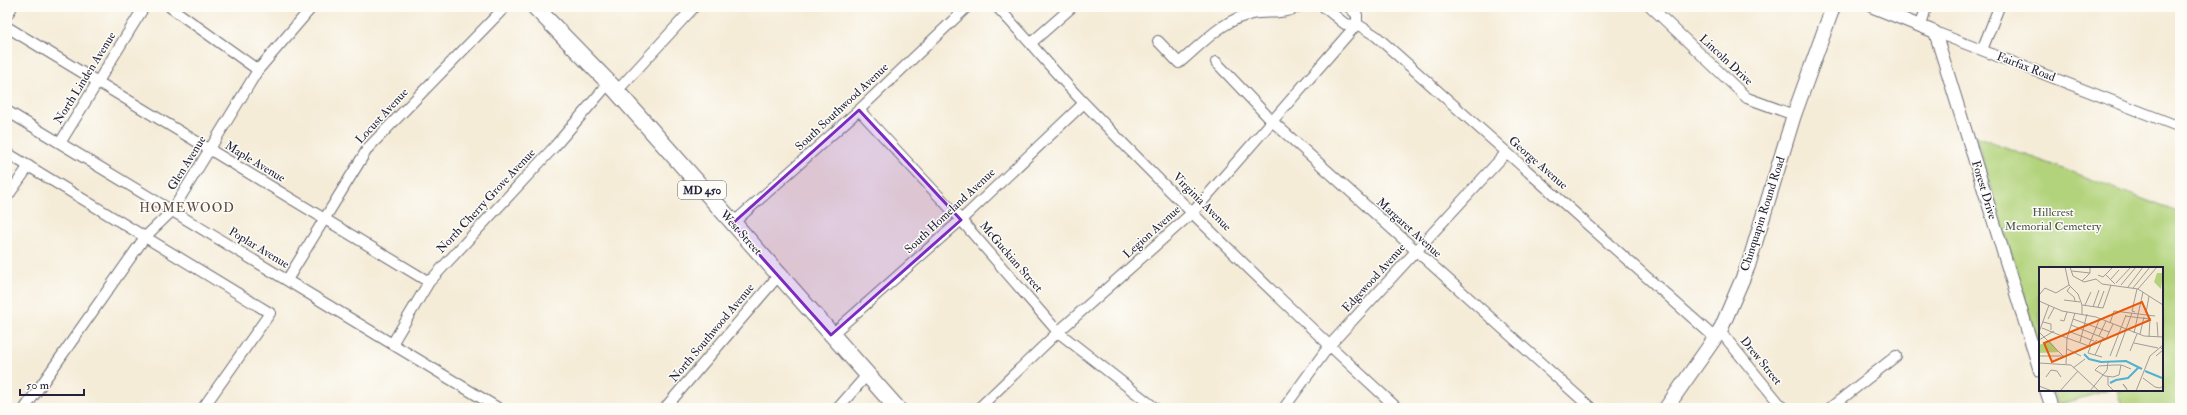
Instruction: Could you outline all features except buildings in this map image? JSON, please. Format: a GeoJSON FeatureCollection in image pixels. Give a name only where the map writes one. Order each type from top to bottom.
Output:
{"type":"FeatureCollection","features":[{"type":"Feature","properties":{"kind":"main road","name":"West Street"},"geometry":{"type":"LineString","coordinates":[[534,7],[613,87],[732,224],[897,408]]}},
{"type":"Feature","properties":{"kind":"main road","name":"Chinquapin Round Road"},"geometry":{"type":"LineString","coordinates":[[1666,408],[1684,385],[1717,334],[1753,253],[1794,115],[1833,7]]}},
{"type":"Feature","properties":{"kind":"street"},"geometry":{"type":"LineString","coordinates":[[7,15],[12,7]]}},
{"type":"Feature","properties":{"kind":"street","name":"North Linden Avenue"},"geometry":{"type":"LineString","coordinates":[[60,143],[144,7]]}},
{"type":"Feature","properties":{"kind":"street"},"geometry":{"type":"LineString","coordinates":[[170,7],[258,70]]}},
{"type":"Feature","properties":{"kind":"street","name":"Glen Avenue"},"geometry":{"type":"LineString","coordinates":[[25,408],[145,237],[172,210],[258,70],[312,7]]}},
{"type":"Feature","properties":{"kind":"street","name":"Locust Avenue"},"geometry":{"type":"LineString","coordinates":[[286,280],[323,218],[368,148],[505,7]]}},
{"type":"Feature","properties":{"kind":"street","name":"North Cherry Grove Avenue"},"geometry":{"type":"LineString","coordinates":[[392,344],[429,282],[555,146],[694,7]]}},
{"type":"Feature","properties":{"kind":"street","name":"South Southwood Avenue"},"geometry":{"type":"LineString","coordinates":[[732,224],[860,110],[967,7]]}},
{"type":"Feature","properties":{"kind":"street","name":"Virginia Avenue"},"geometry":{"type":"LineString","coordinates":[[997,7],[1084,103],[1329,346],[1397,408]]}},
{"type":"Feature","properties":{"kind":"street"},"geometry":{"type":"LineString","coordinates":[[1031,43],[1072,7]]}},
{"type":"Feature","properties":{"kind":"street"},"geometry":{"type":"LineString","coordinates":[[1158,41],[1179,63],[1221,27],[1236,18],[1253,13],[1280,12],[1298,7]]}},
{"type":"Feature","properties":{"kind":"street","name":"George Avenue"},"geometry":{"type":"LineString","coordinates":[[1324,7],[1345,24],[1356,25],[1376,36],[1506,153],[1717,334]]}},
{"type":"Feature","properties":{"kind":"street"},"geometry":{"type":"LineString","coordinates":[[1349,7],[1357,15],[1356,25]]}},
{"type":"Feature","properties":{"kind":"street","name":"Lincoln Drive"},"geometry":{"type":"LineString","coordinates":[[1651,7],[1747,98],[1794,115]]}},
{"type":"Feature","properties":{"kind":"street","name":"Fairfax Road"},"geometry":{"type":"LineString","coordinates":[[1873,7],[2180,127]]}},
{"type":"Feature","properties":{"kind":"street"},"geometry":{"type":"LineString","coordinates":[[1921,26],[1926,7]]}},
{"type":"Feature","properties":{"kind":"street"},"geometry":{"type":"LineString","coordinates":[[1982,50],[2000,7]]}},
{"type":"Feature","properties":{"kind":"street","name":"Legion Avenue"},"geometry":{"type":"LineString","coordinates":[[979,408],[1058,332],[1193,212],[1356,25]]}},
{"type":"Feature","properties":{"kind":"street","name":"Maple Avenue"},"geometry":{"type":"LineString","coordinates":[[7,27],[429,282]]}},
{"type":"Feature","properties":{"kind":"street","name":"Forest Drive"},"geometry":{"type":"LineString","coordinates":[[1935,32],[2039,368]]}},
{"type":"Feature","properties":{"kind":"street","name":"Margaret Avenue"},"geometry":{"type":"LineString","coordinates":[[1216,62],[1272,121],[1591,408]]}},
{"type":"Feature","properties":{"kind":"street","name":"South Homeland Avenue"},"geometry":{"type":"LineString","coordinates":[[831,335],[961,220],[1084,103]]}},
{"type":"Feature","properties":{"kind":"street","name":"McGuckian Street"},"geometry":{"type":"LineString","coordinates":[[860,110],[961,220],[1058,332],[1155,408]]}},
{"type":"Feature","properties":{"kind":"street","name":"Poplar Avenue"},"geometry":{"type":"LineString","coordinates":[[7,111],[498,408]]}},
{"type":"Feature","properties":{"kind":"street"},"geometry":{"type":"LineString","coordinates":[[7,153],[270,313],[203,408]]}},
{"type":"Feature","properties":{"kind":"street","name":"Edgewood Avenue"},"geometry":{"type":"LineString","coordinates":[[1284,408],[1329,346],[1506,153]]}},
{"type":"Feature","properties":{"kind":"street"},"geometry":{"type":"LineString","coordinates":[[7,198],[29,166]]}},
{"type":"Feature","properties":{"kind":"street","name":"North Southwood Avenue"},"geometry":{"type":"LineString","coordinates":[[665,408],[779,275]]}},
{"type":"Feature","properties":{"kind":"street","name":"Drew Street"},"geometry":{"type":"LineString","coordinates":[[1717,334],[1782,408]]}},
{"type":"Feature","properties":{"kind":"street"},"geometry":{"type":"LineString","coordinates":[[1830,408],[1896,356]]}},
{"type":"Feature","properties":{"kind":"street"},"geometry":{"type":"LineString","coordinates":[[838,408],[867,375]]}},
{"type":"Feature","properties":{"kind":"street"},"geometry":{"type":"LineString","coordinates":[[2046,391],[2052,408]]}},
{"type":"Feature","properties":{"kind":"highlighted area"},"geometry":{"type":"Polygon","coordinates":[[[859,110],[961,220],[831,335],[732,224],[859,110]]]}},
{"type":"Feature","properties":{"kind":"green space","name":"Hillcrest Memorial Cemetery"},"geometry":{"type":"Polygon","coordinates":[[[1976,136],[2180,213],[2180,407],[2122,408],[2117,391],[2163,391],[2163,267],[2039,267],[2039,346],[1976,136]]]}},
{"type":"Feature","properties":{"kind":"green space"},"geometry":{"type":"Polygon","coordinates":[[[2052,391],[2106,391],[2057,405],[2052,391]]]}},
{"type":"Feature","properties":{"kind":"district","name":"HOMEWOOD"},"geometry":{"type":"Point","coordinates":[187,208]}}]}
